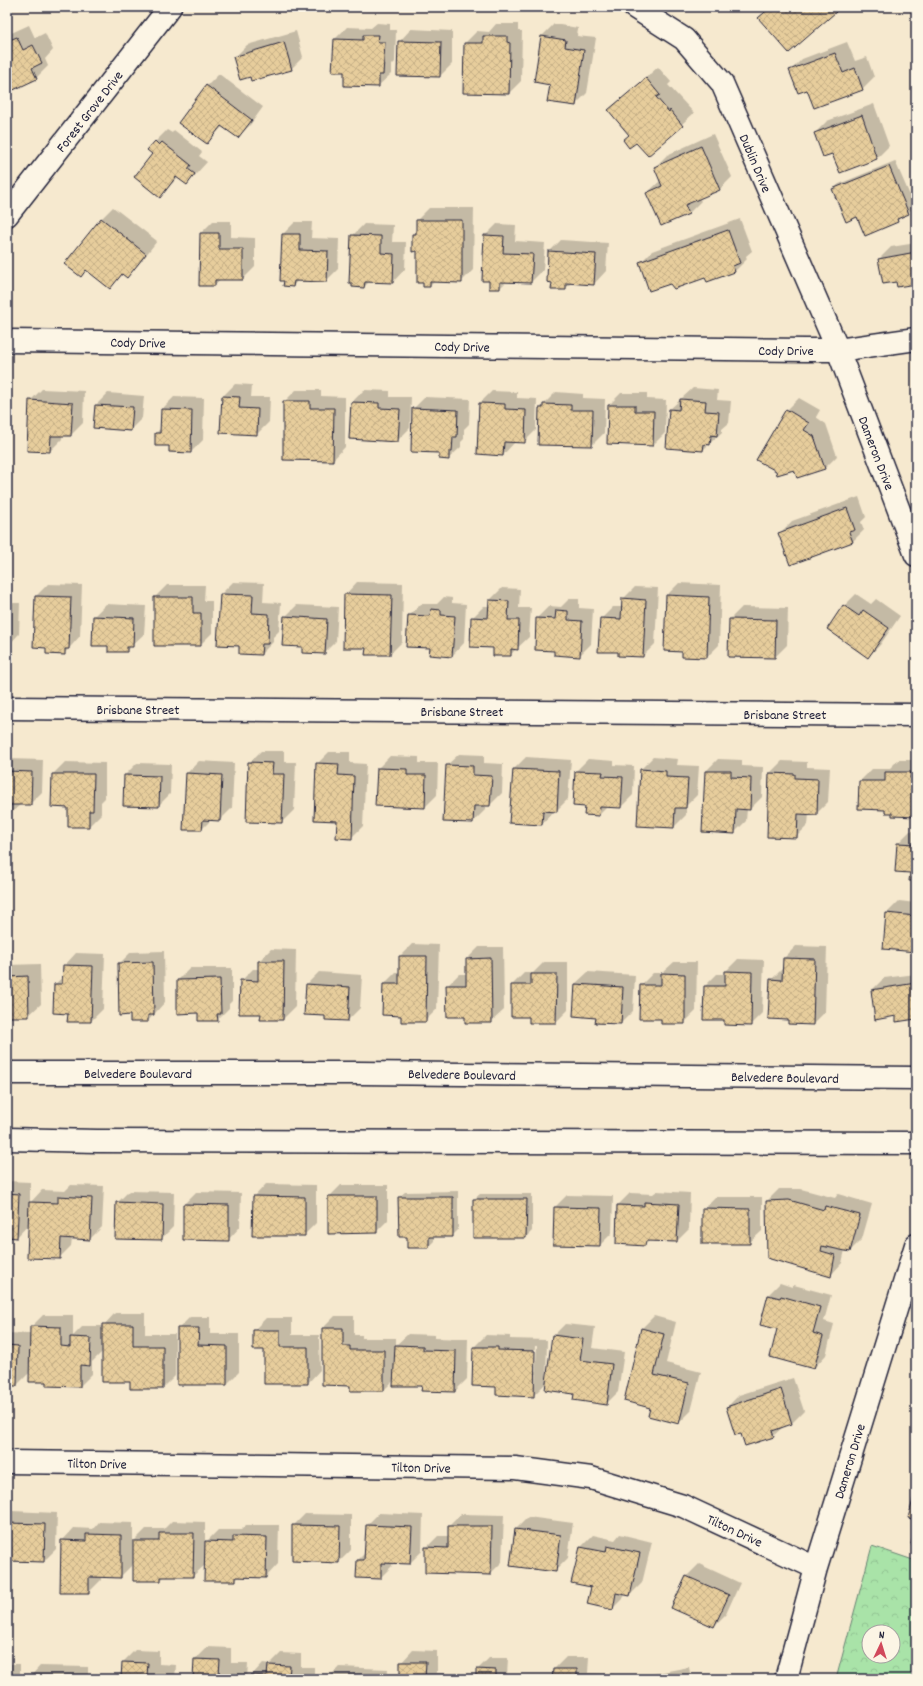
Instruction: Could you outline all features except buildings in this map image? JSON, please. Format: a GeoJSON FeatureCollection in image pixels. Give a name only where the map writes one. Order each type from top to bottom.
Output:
{"type":"FeatureCollection","features":[{"type":"Feature","properties":{"kind":"street","name":"Forest Grove Drive"},"geometry":{"type":"LineString","coordinates":[[7,215],[170,7]]}},
{"type":"Feature","properties":{"kind":"street","name":"Dublin Drive"},"geometry":{"type":"LineString","coordinates":[[634,7],[684,38],[722,83],[838,350]]}},
{"type":"Feature","properties":{"kind":"street","name":"Cody Drive"},"geometry":{"type":"LineString","coordinates":[[7,341],[838,350],[916,339]]}},
{"type":"Feature","properties":{"kind":"street","name":"Dameron Drive"},"geometry":{"type":"LineString","coordinates":[[838,350],[916,555]]}},
{"type":"Feature","properties":{"kind":"street","name":"Brisbane Street"},"geometry":{"type":"LineString","coordinates":[[7,708],[916,715]]}},
{"type":"Feature","properties":{"kind":"street","name":"Belvedere Boulevard"},"geometry":{"type":"LineString","coordinates":[[7,1073],[359,1073],[916,1078]]}},
{"type":"Feature","properties":{"kind":"street"},"geometry":{"type":"LineString","coordinates":[[7,1139],[121,1141],[916,1143]]}},
{"type":"Feature","properties":{"kind":"street","name":"Dameron Drive"},"geometry":{"type":"LineString","coordinates":[[786,1679],[816,1568],[916,1245]]}},
{"type":"Feature","properties":{"kind":"street","name":"Tilton Drive"},"geometry":{"type":"LineString","coordinates":[[7,1462],[515,1468],[591,1478],[683,1506],[816,1568]]}},
{"type":"Feature","properties":{"kind":"green space"},"geometry":{"type":"Polygon","coordinates":[[[872,1546],[916,1561],[916,1679],[836,1679],[872,1546]]]}}]}
